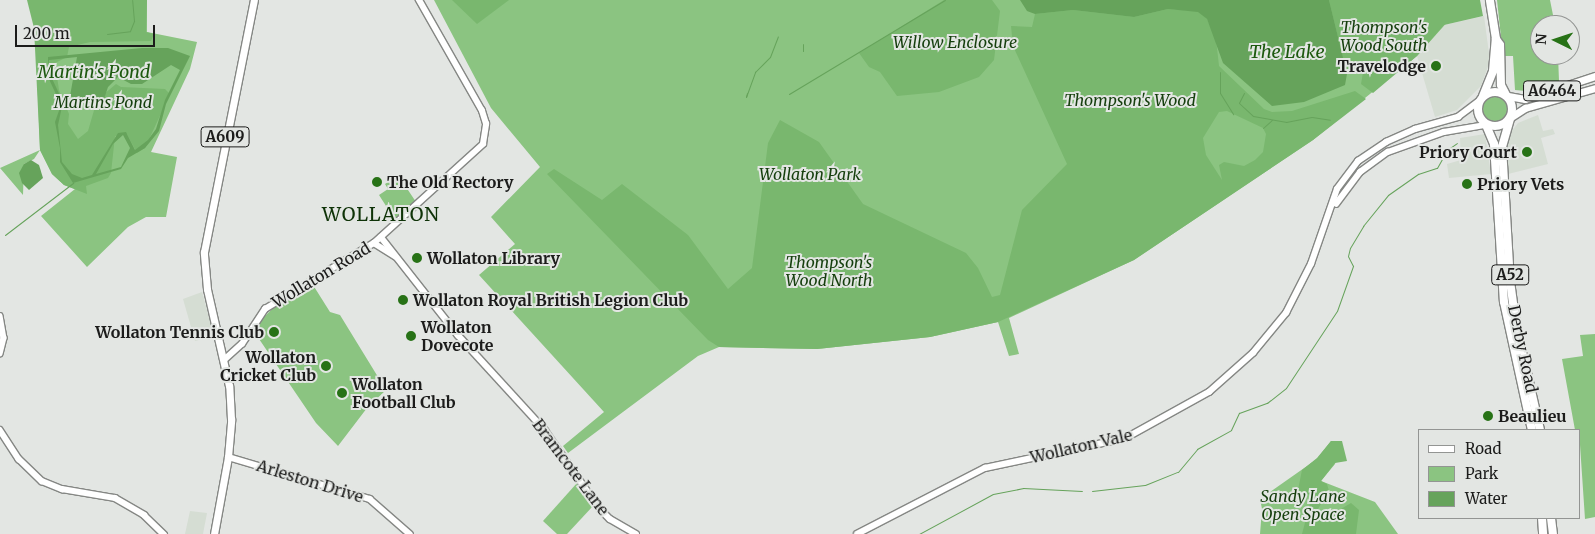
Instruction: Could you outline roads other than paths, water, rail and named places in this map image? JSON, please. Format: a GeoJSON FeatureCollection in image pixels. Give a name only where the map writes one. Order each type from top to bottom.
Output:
{"type":"FeatureCollection","features":[{"type":"Feature","properties":{"kind":"highway","name":"A52"},"geometry":{"type":"LineString","coordinates":[[1486,125],[1478,115],[1481,100],[1493,71],[1496,40],[1490,0]]}},
{"type":"Feature","properties":{"kind":"highway","name":"A52"},"geometry":{"type":"LineString","coordinates":[[1496,40],[1500,46],[1501,85],[1513,106],[1511,118]]}},
{"type":"Feature","properties":{"kind":"highway"},"geometry":{"type":"LineString","coordinates":[[1481,100],[1492,92],[1507,95]]}},
{"type":"Feature","properties":{"kind":"highway"},"geometry":{"type":"LineString","coordinates":[[1486,125],[1499,125],[1511,118]]}},
{"type":"Feature","properties":{"kind":"highway","name":"Derby Road"},"geometry":{"type":"LineString","coordinates":[[1511,118],[1503,135],[1502,150],[1510,281],[1516,325],[1540,429]]}},
{"type":"Feature","properties":{"kind":"highway","name":"Derby Road"},"geometry":{"type":"LineString","coordinates":[[1486,125],[1494,142],[1504,302],[1532,429]]}},
{"type":"Feature","properties":{"kind":"highway"},"geometry":{"type":"LineString","coordinates":[[1542,519],[1543,534]]}},
{"type":"Feature","properties":{"kind":"highway"},"geometry":{"type":"LineString","coordinates":[[1551,519],[1553,534]]}},
{"type":"Feature","properties":{"kind":"main road","name":"A609"},"geometry":{"type":"LineString","coordinates":[[214,534],[228,457],[231,420],[224,360],[207,289],[204,252],[254,0]]}},
{"type":"Feature","properties":{"kind":"main road","name":"A6464"},"geometry":{"type":"LineString","coordinates":[[1507,95],[1525,99],[1595,76]]}},
{"type":"Feature","properties":{"kind":"main road","name":"A6464"},"geometry":{"type":"LineString","coordinates":[[1511,118],[1525,108],[1595,88]]}},
{"type":"Feature","properties":{"kind":"street","name":"Wollaton Road"},"geometry":{"type":"LineString","coordinates":[[224,360],[235,352],[259,316],[272,304],[374,243],[477,152],[485,139],[482,111],[419,0]]}},
{"type":"Feature","properties":{"kind":"street","name":"Wollaton Vale"},"geometry":{"type":"LineString","coordinates":[[857,534],[985,468],[1126,438],[1209,392],[1253,353],[1286,313],[1299,293],[1331,212],[1338,189],[1349,170],[1381,145],[1458,117],[1481,100]]}},
{"type":"Feature","properties":{"kind":"street"},"geometry":{"type":"LineString","coordinates":[[1440,122],[1444,132]]}},
{"type":"Feature","properties":{"kind":"street","name":"Wollaton Vale"},"geometry":{"type":"LineString","coordinates":[[1331,212],[1360,172],[1386,153],[1444,132],[1486,125]]}},
{"type":"Feature","properties":{"kind":"street"},"geometry":{"type":"LineString","coordinates":[[1381,145],[1386,153]]}},
{"type":"Feature","properties":{"kind":"street","name":"Bramcote Lane"},"geometry":{"type":"LineString","coordinates":[[381,237],[464,342],[545,430],[600,508],[610,519],[636,534]]}},
{"type":"Feature","properties":{"kind":"street","name":"Bramcote Lane"},"geometry":{"type":"LineString","coordinates":[[374,243],[395,256]]}},
{"type":"Feature","properties":{"kind":"street"},"geometry":{"type":"LineString","coordinates":[[0,316],[4,338],[0,354]]}},
{"type":"Feature","properties":{"kind":"street"},"geometry":{"type":"LineString","coordinates":[[0,430],[18,460],[42,481],[62,489],[115,498],[144,514],[164,534]]}},
{"type":"Feature","properties":{"kind":"street","name":"Arleston Drive"},"geometry":{"type":"LineString","coordinates":[[228,457],[370,499],[410,534]]}},
{"type":"Feature","properties":{"kind":"water","name":"The Lake"},"geometry":{"type":"Polygon","coordinates":[[[1020,0],[1329,0],[1347,74],[1345,85],[1304,102],[1272,106],[1223,63],[1207,19],[1198,12],[1168,9],[1134,17],[1073,10],[1035,14],[1027,11],[1020,0]]]}},
{"type":"Feature","properties":{"kind":"water","name":"Martin's Pond"},"geometry":{"type":"Polygon","coordinates":[[[142,48],[168,48],[190,56],[166,104],[159,131],[145,148],[128,158],[121,169],[73,183],[60,162],[60,148],[55,122],[61,105],[48,77],[48,70],[48,57],[142,48]],[[77,57],[49,60],[48,70],[63,102],[58,125],[62,162],[72,174],[82,178],[92,175],[118,133],[126,132],[135,150],[148,140],[156,129],[165,100],[180,70],[171,65],[142,84],[131,84],[118,77],[108,87],[104,99],[80,101],[70,96],[77,57]],[[123,135],[113,144],[96,174],[121,167],[130,148],[123,135]]]}},
{"type":"Feature","properties":{"kind":"water"},"geometry":{"type":"Polygon","coordinates":[[[31,160],[39,165],[43,178],[29,190],[22,183],[19,173],[24,164],[31,160]]]}},
{"type":"Feature","properties":{"kind":"waterway"},"geometry":{"type":"LineString","coordinates":[[107,34],[130,31],[134,21],[132,0]]}},
{"type":"Feature","properties":{"kind":"waterway"},"geometry":{"type":"LineString","coordinates":[[789,94],[945,0]]}},
{"type":"Feature","properties":{"kind":"waterway"},"geometry":{"type":"LineString","coordinates":[[747,93],[746,97],[755,72],[770,57],[778,36]]}},
{"type":"Feature","properties":{"kind":"waterway"},"geometry":{"type":"LineString","coordinates":[[803,44],[803,51]]}},
{"type":"Feature","properties":{"kind":"waterway"},"geometry":{"type":"LineString","coordinates":[[1220,72],[1220,93],[1233,114]]}},
{"type":"Feature","properties":{"kind":"waterway"},"geometry":{"type":"LineString","coordinates":[[1244,93],[1239,103],[1253,116],[1286,122],[1312,117],[1330,120]]}},
{"type":"Feature","properties":{"kind":"waterway"},"geometry":{"type":"LineString","coordinates":[[1263,128],[1272,120]]}},
{"type":"Feature","properties":{"kind":"waterway"},"geometry":{"type":"LineString","coordinates":[[1092,491],[1145,485],[1178,472],[1197,449],[1231,430],[1239,413],[1267,403],[1286,388],[1337,311],[1353,266],[1348,256],[1350,248],[1363,226],[1388,195],[1418,174],[1437,168],[1447,150],[1457,143]]}},
{"type":"Feature","properties":{"kind":"waterway"},"geometry":{"type":"LineString","coordinates":[[5,235],[73,183]]}},
{"type":"Feature","properties":{"kind":"waterway"},"geometry":{"type":"LineString","coordinates":[[919,534],[993,494],[1023,488],[1082,491]]}},
{"type":"Feature","properties":{"kind":"place","name":"Travelodge"},"geometry":{"type":"Point","coordinates":[1436,66]}},
{"type":"Feature","properties":{"kind":"place","name":"Priory Court"},"geometry":{"type":"Point","coordinates":[1527,152]}},
{"type":"Feature","properties":{"kind":"place","name":"The Old Rectory"},"geometry":{"type":"Point","coordinates":[377,182]}},
{"type":"Feature","properties":{"kind":"place","name":"Priory Vets"},"geometry":{"type":"Point","coordinates":[1467,184]}},
{"type":"Feature","properties":{"kind":"place","name":"Wollaton Library"},"geometry":{"type":"Point","coordinates":[417,258]}},
{"type":"Feature","properties":{"kind":"place","name":"Wollaton Royal British Legion Club"},"geometry":{"type":"Point","coordinates":[403,300]}},
{"type":"Feature","properties":{"kind":"place","name":"Wollaton Tennis Club"},"geometry":{"type":"Point","coordinates":[274,332]}},
{"type":"Feature","properties":{"kind":"place","name":"Wollaton Dovecote"},"geometry":{"type":"Point","coordinates":[411,336]}},
{"type":"Feature","properties":{"kind":"place","name":"Wollaton Cricket Club"},"geometry":{"type":"Point","coordinates":[326,366]}},
{"type":"Feature","properties":{"kind":"place","name":"Wollaton Football Club"},"geometry":{"type":"Point","coordinates":[342,393]}},
{"type":"Feature","properties":{"kind":"place","name":"Beaulieu"},"geometry":{"type":"Point","coordinates":[1488,416]}},
{"type":"Feature","properties":{"kind":"district","name":"WOLLATON"},"geometry":{"type":"Point","coordinates":[381,215]}},
{"type":"Feature","properties":{"kind":"park label","name":"Thompson's Wood South"},"geometry":{"type":"Point","coordinates":[1384,36]}},
{"type":"Feature","properties":{"kind":"park label","name":"Willow Enclosure"},"geometry":{"type":"Point","coordinates":[955,42]}},
{"type":"Feature","properties":{"kind":"park label","name":"Thompson's Wood"},"geometry":{"type":"Point","coordinates":[1130,100]}},
{"type":"Feature","properties":{"kind":"park label","name":"Martins Pond"},"geometry":{"type":"Point","coordinates":[103,102]}},
{"type":"Feature","properties":{"kind":"park label","name":"Wollaton Park"},"geometry":{"type":"Point","coordinates":[810,174]}},
{"type":"Feature","properties":{"kind":"park label","name":"Thompson's Wood North"},"geometry":{"type":"Point","coordinates":[829,271]}},
{"type":"Feature","properties":{"kind":"park label","name":"Sandy Lane Open Space"},"geometry":{"type":"Point","coordinates":[1303,505]}}]}
